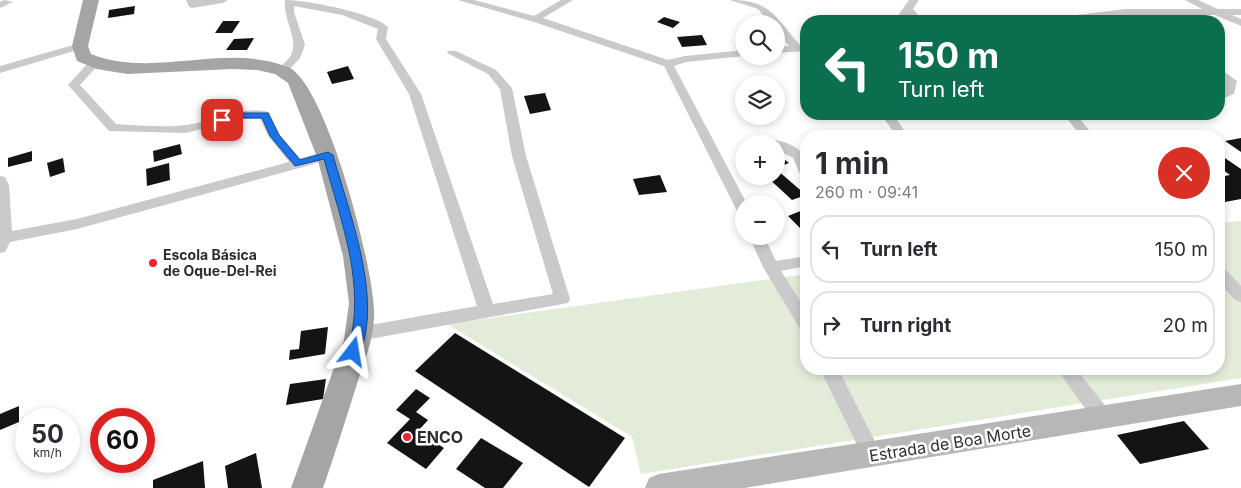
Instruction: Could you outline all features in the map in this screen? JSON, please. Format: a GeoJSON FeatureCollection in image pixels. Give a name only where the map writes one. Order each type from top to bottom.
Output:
{"type":"FeatureCollection","features":[{"type":"Feature","properties":{"kind":"main road"},"geometry":{"type":"LineString","coordinates":[[91,0],[80,46],[84,57],[94,63],[130,68],[230,62],[258,64],[283,70],[301,85],[306,106],[328,155],[358,266],[361,294],[359,334],[307,488]]}},
{"type":"Feature","properties":{"kind":"main road","name":"Estrada de Boa Morte"},"geometry":{"type":"LineString","coordinates":[[659,488],[1241,396]]}},
{"type":"Feature","properties":{"kind":"street"},"geometry":{"type":"LineString","coordinates":[[191,0],[192,5],[223,0]]}},
{"type":"Feature","properties":{"kind":"street"},"geometry":{"type":"LineString","coordinates":[[464,0],[481,2],[668,64],[685,59],[735,54]]}},
{"type":"Feature","properties":{"kind":"street"},"geometry":{"type":"LineString","coordinates":[[535,19],[568,0]]}},
{"type":"Feature","properties":{"kind":"street"},"geometry":{"type":"LineString","coordinates":[[735,0],[764,4],[800,46]]}},
{"type":"Feature","properties":{"kind":"street"},"geometry":{"type":"LineString","coordinates":[[904,15],[914,0]]}},
{"type":"Feature","properties":{"kind":"street"},"geometry":{"type":"LineString","coordinates":[[1190,0],[1223,15]]}},
{"type":"Feature","properties":{"kind":"street"},"geometry":{"type":"LineString","coordinates":[[283,70],[294,58],[300,45],[289,12],[290,1],[345,13],[383,26],[381,39],[415,94],[487,310]]}},
{"type":"Feature","properties":{"kind":"street"},"geometry":{"type":"LineString","coordinates":[[908,10],[913,15]]}},
{"type":"Feature","properties":{"kind":"street"},"geometry":{"type":"LineString","coordinates":[[1101,15],[1126,12],[1241,12]]}},
{"type":"Feature","properties":{"kind":"street"},"geometry":{"type":"LineString","coordinates":[[1225,16],[1241,23]]}},
{"type":"Feature","properties":{"kind":"street"},"geometry":{"type":"LineString","coordinates":[[0,70],[80,46]]}},
{"type":"Feature","properties":{"kind":"street"},"geometry":{"type":"LineString","coordinates":[[785,49],[800,48]]}},
{"type":"Feature","properties":{"kind":"street"},"geometry":{"type":"LineString","coordinates":[[359,334],[487,310],[562,299],[519,156],[506,88],[492,72],[452,53]]}},
{"type":"Feature","properties":{"kind":"street"},"geometry":{"type":"LineString","coordinates":[[94,63],[74,85],[113,128],[186,129],[240,115],[265,115],[274,136],[298,164]]}},
{"type":"Feature","properties":{"kind":"street"},"geometry":{"type":"LineString","coordinates":[[668,64],[690,103],[736,195]]}},
{"type":"Feature","properties":{"kind":"street"},"geometry":{"type":"LineString","coordinates":[[1225,76],[1231,81],[1230,92],[1225,94]]}},
{"type":"Feature","properties":{"kind":"street"},"geometry":{"type":"LineString","coordinates":[[1074,120],[1083,130]]}},
{"type":"Feature","properties":{"kind":"street"},"geometry":{"type":"LineString","coordinates":[[785,149],[798,156],[800,160]]}},
{"type":"Feature","properties":{"kind":"street"},"geometry":{"type":"LineString","coordinates":[[0,180],[2,185],[3,243],[328,155]]}},
{"type":"Feature","properties":{"kind":"street"},"geometry":{"type":"LineString","coordinates":[[760,245],[771,267],[800,314]]}},
{"type":"Feature","properties":{"kind":"street"},"geometry":{"type":"LineString","coordinates":[[771,267],[800,262]]}},
{"type":"Feature","properties":{"kind":"street"},"geometry":{"type":"LineString","coordinates":[[1225,279],[1241,296]]}},
{"type":"Feature","properties":{"kind":"street"},"geometry":{"type":"LineString","coordinates":[[832,375],[872,455]]}},
{"type":"Feature","properties":{"kind":"street"},"geometry":{"type":"LineString","coordinates":[[1071,375],[1104,419]]}},
{"type":"Feature","properties":{"kind":"green space"},"geometry":{"type":"Polygon","coordinates":[[[1241,221],[1241,378],[641,474],[632,437],[447,324],[800,275],[800,375],[1225,375],[1225,222],[1241,221]]]}},
{"type":"Feature","properties":{"kind":"building"},"geometry":{"type":"Polygon","coordinates":[[[135,6],[134,14],[108,18],[109,10],[135,6]]]}},
{"type":"Feature","properties":{"kind":"building"},"geometry":{"type":"Polygon","coordinates":[[[664,17],[680,22],[673,28],[657,22],[664,17]]]}},
{"type":"Feature","properties":{"kind":"building"},"geometry":{"type":"Polygon","coordinates":[[[223,21],[240,21],[232,33],[215,33],[223,21]]]}},
{"type":"Feature","properties":{"kind":"building"},"geometry":{"type":"Polygon","coordinates":[[[702,35],[707,45],[682,47],[677,37],[702,35]]]}},
{"type":"Feature","properties":{"kind":"building"},"geometry":{"type":"Polygon","coordinates":[[[254,38],[247,50],[226,50],[234,39],[254,38]]]}},
{"type":"Feature","properties":{"kind":"building"},"geometry":{"type":"Polygon","coordinates":[[[348,66],[354,79],[332,84],[327,72],[348,66]]]}},
{"type":"Feature","properties":{"kind":"building"},"geometry":{"type":"Polygon","coordinates":[[[545,93],[551,110],[530,114],[524,96],[545,93]]]}},
{"type":"Feature","properties":{"kind":"building"},"geometry":{"type":"Polygon","coordinates":[[[1241,138],[1241,152],[1225,141],[1241,138]]]}},
{"type":"Feature","properties":{"kind":"building"},"geometry":{"type":"Polygon","coordinates":[[[180,144],[182,154],[154,162],[153,151],[180,144]]]}},
{"type":"Feature","properties":{"kind":"building"},"geometry":{"type":"Polygon","coordinates":[[[32,151],[32,161],[8,167],[8,158],[32,151]]]}},
{"type":"Feature","properties":{"kind":"building"},"geometry":{"type":"Polygon","coordinates":[[[63,158],[65,172],[50,177],[47,163],[63,158]]]}},
{"type":"Feature","properties":{"kind":"building"},"geometry":{"type":"Polygon","coordinates":[[[1225,158],[1241,169],[1241,199],[1225,202],[1225,176],[1230,175],[1225,171],[1225,158]]]}},
{"type":"Feature","properties":{"kind":"building"},"geometry":{"type":"Polygon","coordinates":[[[169,163],[170,180],[147,186],[146,169],[169,163]]]}},
{"type":"Feature","properties":{"kind":"building"},"geometry":{"type":"Polygon","coordinates":[[[660,175],[667,192],[639,195],[633,179],[660,175]]]}},
{"type":"Feature","properties":{"kind":"building"},"geometry":{"type":"Polygon","coordinates":[[[785,177],[800,190],[800,197],[792,200],[776,185],[785,185],[785,177]]]}},
{"type":"Feature","properties":{"kind":"building"},"geometry":{"type":"Polygon","coordinates":[[[800,211],[800,228],[788,216],[800,211]]]}},
{"type":"Feature","properties":{"kind":"building"},"geometry":{"type":"Polygon","coordinates":[[[328,327],[325,354],[289,360],[290,350],[299,349],[301,331],[328,327]]]}},
{"type":"Feature","properties":{"kind":"building"},"geometry":{"type":"Polygon","coordinates":[[[455,333],[625,438],[589,487],[415,371],[455,333]]]}},
{"type":"Feature","properties":{"kind":"building"},"geometry":{"type":"Polygon","coordinates":[[[326,379],[323,399],[286,405],[290,384],[326,379]]]}},
{"type":"Feature","properties":{"kind":"building"},"geometry":{"type":"Polygon","coordinates":[[[416,389],[430,398],[416,412],[428,420],[418,431],[444,448],[426,469],[387,443],[410,419],[396,410],[416,389]]]}},
{"type":"Feature","properties":{"kind":"building"},"geometry":{"type":"Polygon","coordinates":[[[19,406],[19,408],[15,408],[15,424],[0,430],[0,414],[19,406]]]}},
{"type":"Feature","properties":{"kind":"building"},"geometry":{"type":"Polygon","coordinates":[[[1184,421],[1209,449],[1140,464],[1117,435],[1184,421]]]}},
{"type":"Feature","properties":{"kind":"building"},"geometry":{"type":"Polygon","coordinates":[[[481,438],[523,463],[503,488],[485,488],[456,469],[481,438]]]}},
{"type":"Feature","properties":{"kind":"building"},"geometry":{"type":"Polygon","coordinates":[[[256,453],[262,488],[228,488],[225,466],[256,453]]]}},
{"type":"Feature","properties":{"kind":"building"},"geometry":{"type":"Polygon","coordinates":[[[203,461],[205,488],[153,488],[153,480],[203,461]]]}},
{"type":"Feature","properties":{"kind":"place","name":"Escola Básica de Oque-Del-Rei"},"geometry":{"type":"Point","coordinates":[153,263]}},
{"type":"Feature","properties":{"kind":"place","name":"ENCO"},"geometry":{"type":"Point","coordinates":[407,437]}},
{"type":"Feature","properties":{"kind":"route"},"geometry":{"type":"LineString","coordinates":[[222,120],[240,115],[265,115],[274,136],[298,164],[328,155],[358,266],[361,294],[359,334],[353,352]]}}]}
